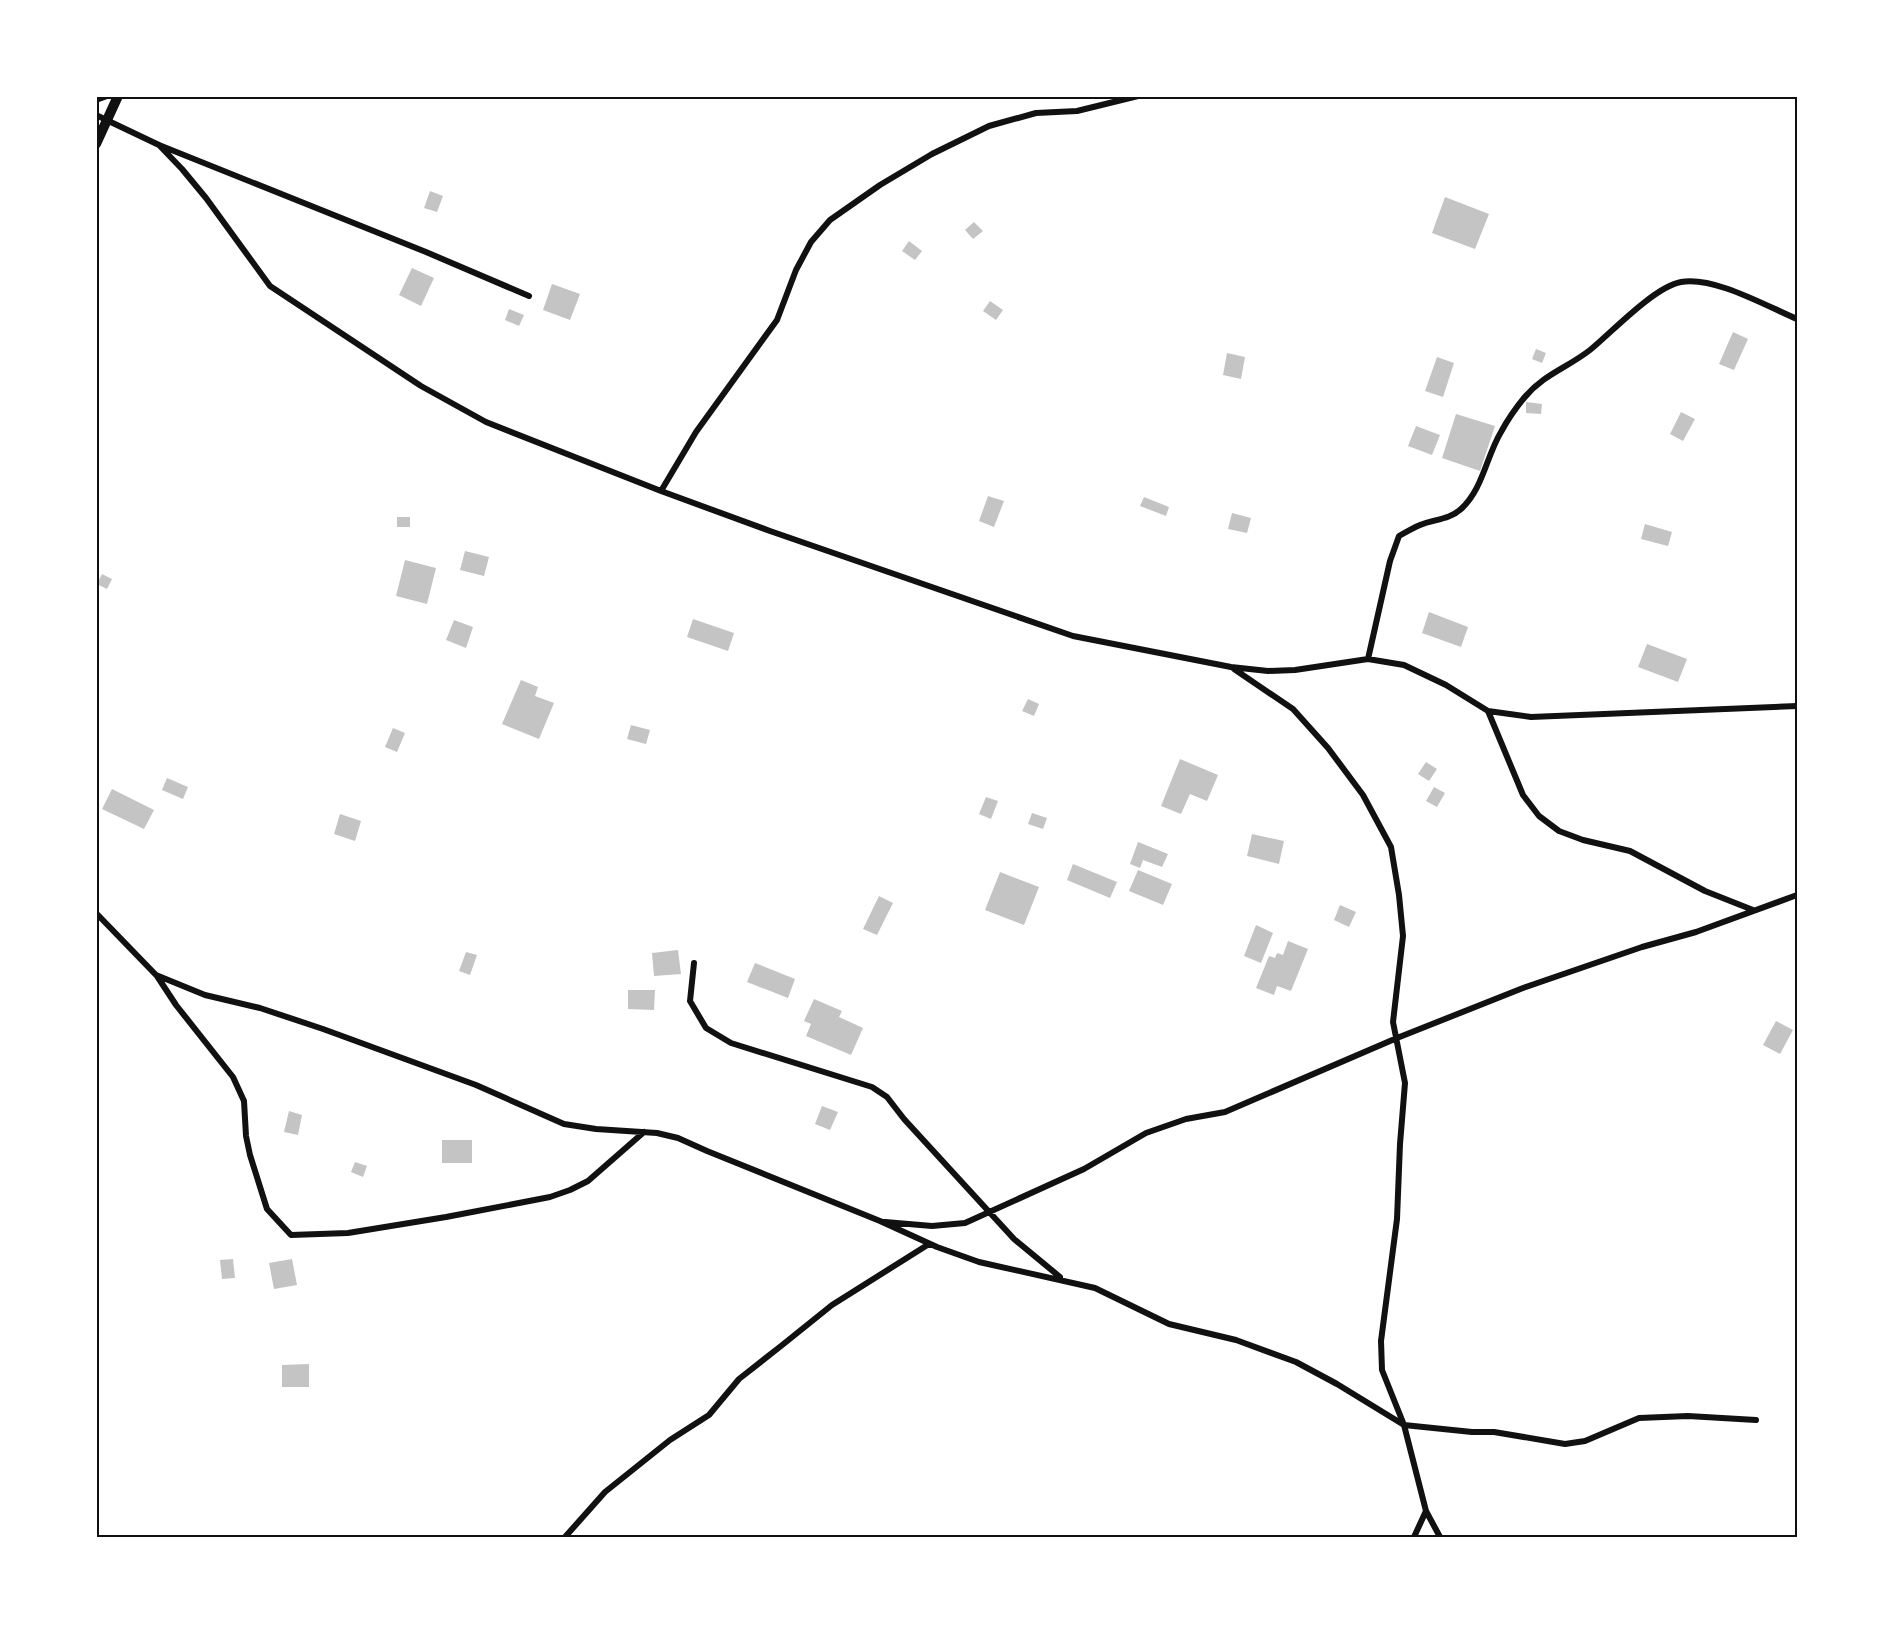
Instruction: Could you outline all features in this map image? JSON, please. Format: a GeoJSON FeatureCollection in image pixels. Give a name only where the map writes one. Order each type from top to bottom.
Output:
{"type":"FeatureCollection","features":[{"type":"Feature","properties":{"kind":"street"},"geometry":{"type":"LineString","coordinates":[[96,100],[107,96]]}},
{"type":"Feature","properties":{"kind":"street"},"geometry":{"type":"LineString","coordinates":[[96,144],[118,96]]}},
{"type":"Feature","properties":{"kind":"street"},"geometry":{"type":"LineString","coordinates":[[662,491],[696,432],[777,320],[796,270],[812,242],[830,220],[897,174],[988,126],[1036,113],[1077,111],[1138,96]]}},
{"type":"Feature","properties":{"kind":"street"},"geometry":{"type":"LineString","coordinates":[[96,115],[159,145],[426,252],[529,296]]}},
{"type":"Feature","properties":{"kind":"street"},"geometry":{"type":"LineString","coordinates":[[159,145],[200,191],[270,286],[421,386],[486,422],[662,491],[882,571],[1073,636],[1231,667],[1268,671],[1295,670],[1368,660],[1404,665],[1488,711],[1531,717],[1797,706]]}},
{"type":"Feature","properties":{"kind":"street"},"geometry":{"type":"LineString","coordinates":[[1368,660],[1390,561],[1399,536],[1421,525],[1446,519],[1472,499],[1500,433],[1524,398],[1550,374],[1588,351],[1668,286],[1681,282],[1696,281],[1724,287],[1797,319]]}},
{"type":"Feature","properties":{"kind":"street"},"geometry":{"type":"LineString","coordinates":[[1231,667],[1293,709],[1328,748],[1363,795],[1391,847],[1403,936],[1393,1022],[1405,1083],[1397,1219],[1381,1341],[1382,1370],[1404,1425],[1426,1511],[1440,1537]]}},
{"type":"Feature","properties":{"kind":"street"},"geometry":{"type":"LineString","coordinates":[[1488,711],[1523,795],[1539,816],[1558,831],[1583,840],[1630,851],[1705,891],[1754,910]]}},
{"type":"Feature","properties":{"kind":"street"},"geometry":{"type":"LineString","coordinates":[[880,1221],[932,1226],[965,1223],[1084,1169],[1146,1133],[1186,1119],[1225,1112],[1397,1038],[1523,988],[1642,947],[1695,932],[1797,895]]}},
{"type":"Feature","properties":{"kind":"street"},"geometry":{"type":"LineString","coordinates":[[96,913],[156,975],[176,1005],[233,1077],[244,1101],[250,1155],[267,1209],[291,1235],[348,1233],[550,1197],[588,1181],[644,1132]]}},
{"type":"Feature","properties":{"kind":"street"},"geometry":{"type":"LineString","coordinates":[[694,963],[690,1001],[706,1028],[731,1043],[872,1088],[887,1096],[904,1119],[1014,1239],[1063,1280]]}},
{"type":"Feature","properties":{"kind":"street"},"geometry":{"type":"LineString","coordinates":[[156,975],[205,995],[260,1008],[367,1045],[476,1085],[564,1124],[644,1132],[678,1138],[707,1152],[880,1221],[928,1244],[979,1262],[1095,1288],[1169,1324],[1236,1340],[1296,1362],[1404,1425],[1494,1432],[1565,1444],[1586,1441],[1639,1418],[1688,1416],[1756,1420]]}},
{"type":"Feature","properties":{"kind":"street"},"geometry":{"type":"LineString","coordinates":[[565,1537],[605,1492],[670,1440],[709,1415],[740,1379],[832,1305],[928,1244]]}},
{"type":"Feature","properties":{"kind":"street"},"geometry":{"type":"LineString","coordinates":[[1414,1537],[1426,1511]]}},
{"type":"Feature","properties":{"kind":"building"},"geometry":{"type":"Polygon","coordinates":[[[430,191],[443,196],[437,212],[424,208],[430,191]]]}},
{"type":"Feature","properties":{"kind":"building"},"geometry":{"type":"Polygon","coordinates":[[[1445,197],[1489,214],[1475,249],[1432,233],[1445,197]]]}},
{"type":"Feature","properties":{"kind":"building"},"geometry":{"type":"Polygon","coordinates":[[[974,222],[983,231],[973,239],[965,230],[974,222]]]}},
{"type":"Feature","properties":{"kind":"building"},"geometry":{"type":"Polygon","coordinates":[[[909,241],[922,251],[915,260],[902,251],[909,241]]]}},
{"type":"Feature","properties":{"kind":"building"},"geometry":{"type":"Polygon","coordinates":[[[412,268],[434,278],[421,306],[399,295],[412,268]]]}},
{"type":"Feature","properties":{"kind":"building"},"geometry":{"type":"Polygon","coordinates":[[[552,284],[580,294],[570,320],[543,310],[552,284]]]}},
{"type":"Feature","properties":{"kind":"building"},"geometry":{"type":"Polygon","coordinates":[[[990,301],[1003,310],[996,320],[983,311],[990,301]]]}},
{"type":"Feature","properties":{"kind":"building"},"geometry":{"type":"Polygon","coordinates":[[[509,309],[524,315],[519,326],[505,320],[509,309]]]}},
{"type":"Feature","properties":{"kind":"building"},"geometry":{"type":"Polygon","coordinates":[[[1733,332],[1748,339],[1734,370],[1719,364],[1733,332]]]}},
{"type":"Feature","properties":{"kind":"building"},"geometry":{"type":"Polygon","coordinates":[[[1536,349],[1546,353],[1542,363],[1532,359],[1536,349]]]}},
{"type":"Feature","properties":{"kind":"building"},"geometry":{"type":"Polygon","coordinates":[[[1227,353],[1245,357],[1241,379],[1223,375],[1227,353]]]}},
{"type":"Feature","properties":{"kind":"building"},"geometry":{"type":"Polygon","coordinates":[[[1437,357],[1454,363],[1443,397],[1425,391],[1437,357]]]}},
{"type":"Feature","properties":{"kind":"building"},"geometry":{"type":"Polygon","coordinates":[[[1526,402],[1542,404],[1541,414],[1526,413],[1526,402]]]}},
{"type":"Feature","properties":{"kind":"building"},"geometry":{"type":"Polygon","coordinates":[[[1681,412],[1695,419],[1683,441],[1670,434],[1681,412]]]}},
{"type":"Feature","properties":{"kind":"building"},"geometry":{"type":"Polygon","coordinates":[[[1456,414],[1495,426],[1480,471],[1442,458],[1456,414]]]}},
{"type":"Feature","properties":{"kind":"building"},"geometry":{"type":"Polygon","coordinates":[[[1416,426],[1440,435],[1432,455],[1408,446],[1416,426]]]}},
{"type":"Feature","properties":{"kind":"building"},"geometry":{"type":"Polygon","coordinates":[[[988,496],[1004,501],[994,527],[979,521],[988,496]]]}},
{"type":"Feature","properties":{"kind":"building"},"geometry":{"type":"Polygon","coordinates":[[[1144,497],[1169,507],[1166,516],[1140,506],[1144,497]]]}},
{"type":"Feature","properties":{"kind":"building"},"geometry":{"type":"Polygon","coordinates":[[[1232,513],[1251,518],[1247,533],[1228,529],[1232,513]]]}},
{"type":"Feature","properties":{"kind":"building"},"geometry":{"type":"Polygon","coordinates":[[[397,517],[410,517],[410,527],[397,527],[397,517]]]}},
{"type":"Feature","properties":{"kind":"building"},"geometry":{"type":"Polygon","coordinates":[[[1645,524],[1672,532],[1668,546],[1641,539],[1645,524]]]}},
{"type":"Feature","properties":{"kind":"building"},"geometry":{"type":"Polygon","coordinates":[[[465,551],[489,557],[484,576],[460,570],[465,551]]]}},
{"type":"Feature","properties":{"kind":"building"},"geometry":{"type":"Polygon","coordinates":[[[405,560],[436,568],[427,604],[396,596],[405,560]]]}},
{"type":"Feature","properties":{"kind":"building"},"geometry":{"type":"Polygon","coordinates":[[[102,574],[112,579],[107,589],[97,584],[102,574]]]}},
{"type":"Feature","properties":{"kind":"building"},"geometry":{"type":"Polygon","coordinates":[[[1429,612],[1468,627],[1461,647],[1422,633],[1429,612]]]}},
{"type":"Feature","properties":{"kind":"building"},"geometry":{"type":"Polygon","coordinates":[[[693,619],[734,633],[728,651],[687,637],[693,619]]]}},
{"type":"Feature","properties":{"kind":"building"},"geometry":{"type":"Polygon","coordinates":[[[454,620],[473,627],[466,648],[446,640],[454,620]]]}},
{"type":"Feature","properties":{"kind":"building"},"geometry":{"type":"Polygon","coordinates":[[[1647,644],[1687,659],[1678,682],[1638,667],[1647,644]]]}},
{"type":"Feature","properties":{"kind":"building"},"geometry":{"type":"Polygon","coordinates":[[[521,680],[538,687],[535,696],[554,703],[539,739],[502,724],[521,680]]]}},
{"type":"Feature","properties":{"kind":"building"},"geometry":{"type":"Polygon","coordinates":[[[1028,699],[1039,704],[1034,716],[1022,711],[1028,699]]]}},
{"type":"Feature","properties":{"kind":"building"},"geometry":{"type":"Polygon","coordinates":[[[631,725],[650,730],[646,744],[627,739],[631,725]]]}},
{"type":"Feature","properties":{"kind":"building"},"geometry":{"type":"Polygon","coordinates":[[[393,728],[405,733],[397,752],[385,747],[393,728]]]}},
{"type":"Feature","properties":{"kind":"building"},"geometry":{"type":"Polygon","coordinates":[[[1180,759],[1218,775],[1207,801],[1190,794],[1181,814],[1161,806],[1180,759]]]}},
{"type":"Feature","properties":{"kind":"building"},"geometry":{"type":"Polygon","coordinates":[[[1426,762],[1437,769],[1429,781],[1418,774],[1426,762]]]}},
{"type":"Feature","properties":{"kind":"building"},"geometry":{"type":"Polygon","coordinates":[[[167,778],[188,787],[183,799],[162,790],[167,778]]]}},
{"type":"Feature","properties":{"kind":"building"},"geometry":{"type":"Polygon","coordinates":[[[1434,787],[1445,793],[1437,807],[1426,801],[1434,787]]]}},
{"type":"Feature","properties":{"kind":"building"},"geometry":{"type":"Polygon","coordinates":[[[112,789],[154,810],[144,829],[102,809],[112,789]]]}},
{"type":"Feature","properties":{"kind":"building"},"geometry":{"type":"Polygon","coordinates":[[[986,797],[998,801],[991,819],[979,814],[986,797]]]}},
{"type":"Feature","properties":{"kind":"building"},"geometry":{"type":"Polygon","coordinates":[[[1032,813],[1047,818],[1043,829],[1028,824],[1032,813]]]}},
{"type":"Feature","properties":{"kind":"building"},"geometry":{"type":"Polygon","coordinates":[[[340,814],[361,821],[355,841],[334,834],[340,814]]]}},
{"type":"Feature","properties":{"kind":"building"},"geometry":{"type":"Polygon","coordinates":[[[1252,834],[1284,841],[1279,864],[1247,856],[1252,834]]]}},
{"type":"Feature","properties":{"kind":"building"},"geometry":{"type":"Polygon","coordinates":[[[1138,842],[1168,854],[1162,867],[1143,860],[1140,868],[1130,864],[1138,842]]]}},
{"type":"Feature","properties":{"kind":"building"},"geometry":{"type":"Polygon","coordinates":[[[1073,864],[1117,882],[1110,898],[1067,880],[1073,864]]]}},
{"type":"Feature","properties":{"kind":"building"},"geometry":{"type":"Polygon","coordinates":[[[1138,870],[1172,884],[1163,905],[1129,891],[1138,870]]]}},
{"type":"Feature","properties":{"kind":"building"},"geometry":{"type":"Polygon","coordinates":[[[1000,872],[1039,887],[1024,925],[985,910],[1000,872]]]}},
{"type":"Feature","properties":{"kind":"building"},"geometry":{"type":"Polygon","coordinates":[[[879,896],[893,903],[877,935],[863,929],[879,896]]]}},
{"type":"Feature","properties":{"kind":"building"},"geometry":{"type":"Polygon","coordinates":[[[1340,905],[1356,912],[1349,927],[1334,920],[1340,905]]]}},
{"type":"Feature","properties":{"kind":"building"},"geometry":{"type":"Polygon","coordinates":[[[1256,925],[1273,933],[1261,963],[1244,956],[1256,925]]]}},
{"type":"Feature","properties":{"kind":"building"},"geometry":{"type":"Polygon","coordinates":[[[1288,941],[1308,949],[1291,991],[1277,986],[1274,995],[1256,988],[1269,956],[1275,958],[1277,953],[1283,955],[1288,941]]]}},
{"type":"Feature","properties":{"kind":"building"},"geometry":{"type":"Polygon","coordinates":[[[678,950],[681,974],[654,976],[652,953],[678,950]]]}},
{"type":"Feature","properties":{"kind":"building"},"geometry":{"type":"Polygon","coordinates":[[[466,952],[477,955],[470,975],[459,971],[466,952]]]}},
{"type":"Feature","properties":{"kind":"building"},"geometry":{"type":"Polygon","coordinates":[[[755,963],[795,979],[788,998],[747,982],[755,963]]]}},
{"type":"Feature","properties":{"kind":"building"},"geometry":{"type":"Polygon","coordinates":[[[628,990],[655,990],[654,1010],[628,1009],[628,990]]]}},
{"type":"Feature","properties":{"kind":"building"},"geometry":{"type":"Polygon","coordinates":[[[814,999],[842,1011],[839,1017],[863,1028],[851,1055],[806,1036],[811,1024],[804,1021],[814,999]]]}},
{"type":"Feature","properties":{"kind":"building"},"geometry":{"type":"Polygon","coordinates":[[[1776,1021],[1793,1030],[1780,1054],[1763,1045],[1776,1021]]]}},
{"type":"Feature","properties":{"kind":"building"},"geometry":{"type":"Polygon","coordinates":[[[822,1106],[838,1112],[830,1130],[815,1124],[822,1106]]]}},
{"type":"Feature","properties":{"kind":"building"},"geometry":{"type":"Polygon","coordinates":[[[289,1111],[302,1115],[298,1135],[284,1132],[289,1111]]]}},
{"type":"Feature","properties":{"kind":"building"},"geometry":{"type":"Polygon","coordinates":[[[442,1140],[472,1140],[472,1163],[442,1163],[442,1140]]]}},
{"type":"Feature","properties":{"kind":"building"},"geometry":{"type":"Polygon","coordinates":[[[355,1162],[367,1166],[363,1177],[351,1172],[355,1162]]]}},
{"type":"Feature","properties":{"kind":"building"},"geometry":{"type":"Polygon","coordinates":[[[233,1259],[235,1278],[222,1279],[220,1260],[233,1259]]]}},
{"type":"Feature","properties":{"kind":"building"},"geometry":{"type":"Polygon","coordinates":[[[292,1259],[297,1285],[274,1289],[269,1263],[292,1259]]]}},
{"type":"Feature","properties":{"kind":"building"},"geometry":{"type":"Polygon","coordinates":[[[309,1364],[309,1387],[282,1387],[282,1365],[309,1364]]]}}]}
